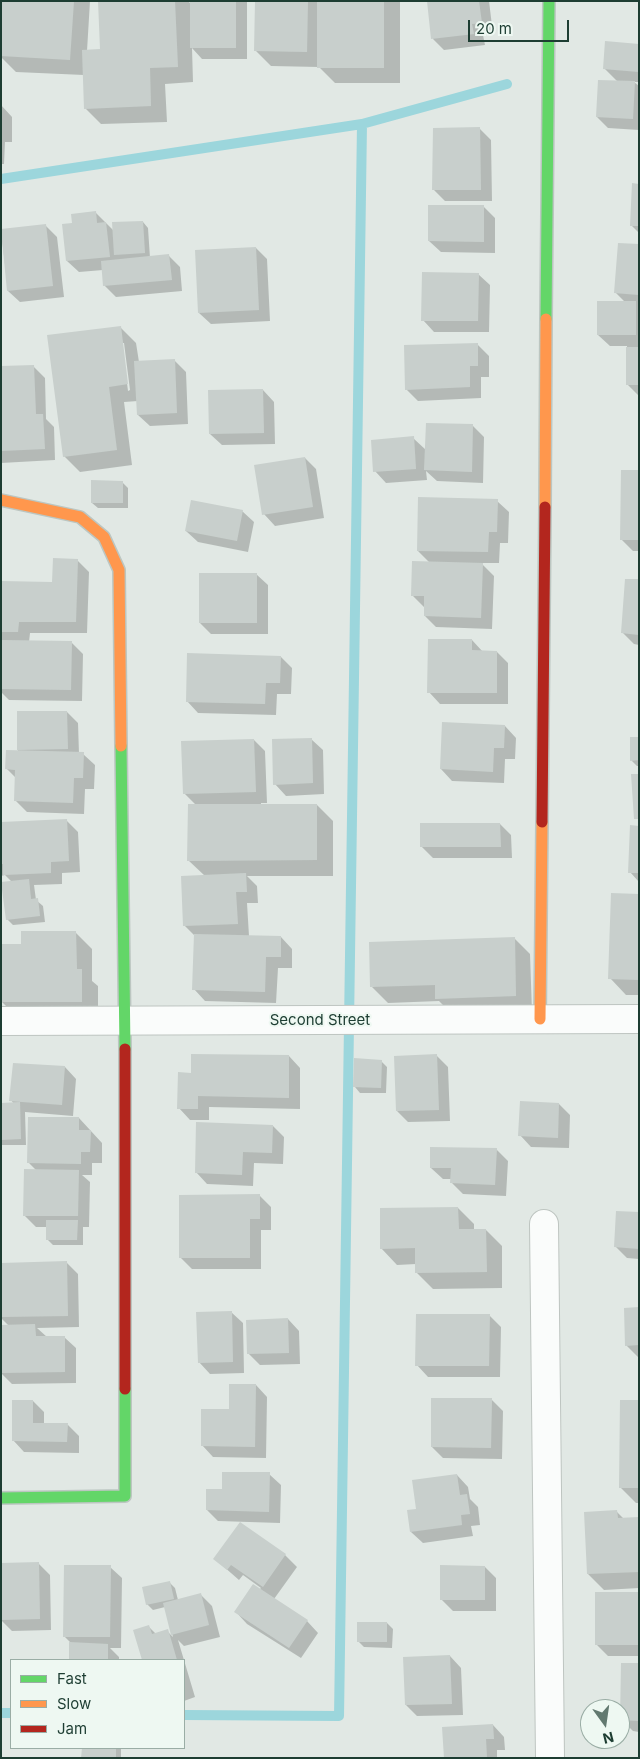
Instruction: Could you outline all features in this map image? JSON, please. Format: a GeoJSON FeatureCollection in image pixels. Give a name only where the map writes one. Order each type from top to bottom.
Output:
{"type":"FeatureCollection","features":[{"type":"Feature","properties":{"kind":"street"},"geometry":{"type":"LineString","coordinates":[[540,1020],[549,1]]}},
{"type":"Feature","properties":{"kind":"street"},"geometry":{"type":"LineString","coordinates":[[1,500],[80,517],[104,537],[119,570],[125,1020],[125,1496],[1,1498]]}},
{"type":"Feature","properties":{"kind":"street","name":"Second Street"},"geometry":{"type":"LineString","coordinates":[[1,1021],[639,1019]]}},
{"type":"Feature","properties":{"kind":"street"},"geometry":{"type":"LineString","coordinates":[[544,1224],[550,1758]]}},
{"type":"Feature","properties":{"kind":"building"},"geometry":{"type":"Polygon","coordinates":[[[2,1],[74,1],[70,60],[1,56],[2,1]]]}},
{"type":"Feature","properties":{"kind":"building"},"geometry":{"type":"Polygon","coordinates":[[[98,1],[175,1],[178,67],[150,68],[151,106],[84,109],[82,50],[100,49],[98,1]]]}},
{"type":"Feature","properties":{"kind":"building"},"geometry":{"type":"Polygon","coordinates":[[[190,1],[236,1],[236,48],[190,48],[190,1]]]}},
{"type":"Feature","properties":{"kind":"building"},"geometry":{"type":"Polygon","coordinates":[[[255,1],[308,1],[307,52],[254,51],[255,1]]]}},
{"type":"Feature","properties":{"kind":"building"},"geometry":{"type":"Polygon","coordinates":[[[317,1],[384,1],[384,68],[317,68],[317,1]]]}},
{"type":"Feature","properties":{"kind":"building"},"geometry":{"type":"Polygon","coordinates":[[[427,1],[479,1],[482,23],[472,24],[474,34],[431,39],[427,1]]]}},
{"type":"Feature","properties":{"kind":"building"},"geometry":{"type":"Polygon","coordinates":[[[605,41],[639,44],[639,72],[603,69],[605,41]]]}},
{"type":"Feature","properties":{"kind":"building"},"geometry":{"type":"Polygon","coordinates":[[[598,80],[635,81],[633,119],[596,117],[598,80]]]}},
{"type":"Feature","properties":{"kind":"building"},"geometry":{"type":"Polygon","coordinates":[[[480,127],[481,190],[432,190],[433,128],[480,127]]]}},
{"type":"Feature","properties":{"kind":"building"},"geometry":{"type":"Polygon","coordinates":[[[632,183],[639,184],[639,226],[630,226],[632,183]]]}},
{"type":"Feature","properties":{"kind":"building"},"geometry":{"type":"Polygon","coordinates":[[[428,205],[484,205],[484,242],[428,241],[428,205]]]}},
{"type":"Feature","properties":{"kind":"building"},"geometry":{"type":"Polygon","coordinates":[[[96,211],[97,223],[106,222],[110,257],[66,261],[62,224],[72,223],[71,214],[96,211]]]}},
{"type":"Feature","properties":{"kind":"building"},"geometry":{"type":"Polygon","coordinates":[[[143,221],[145,253],[114,255],[112,222],[143,221]]]}},
{"type":"Feature","properties":{"kind":"building"},"geometry":{"type":"Polygon","coordinates":[[[46,224],[53,286],[7,291],[1,229],[46,224]]]}},
{"type":"Feature","properties":{"kind":"building"},"geometry":{"type":"Polygon","coordinates":[[[618,243],[639,244],[639,295],[614,293],[618,243]]]}},
{"type":"Feature","properties":{"kind":"building"},"geometry":{"type":"Polygon","coordinates":[[[256,247],[259,310],[198,313],[195,250],[256,247]]]}},
{"type":"Feature","properties":{"kind":"building"},"geometry":{"type":"Polygon","coordinates":[[[169,254],[172,280],[103,286],[101,261],[169,254]]]}},
{"type":"Feature","properties":{"kind":"building"},"geometry":{"type":"Polygon","coordinates":[[[422,272],[479,273],[478,321],[421,321],[422,272]]]}},
{"type":"Feature","properties":{"kind":"building"},"geometry":{"type":"Polygon","coordinates":[[[597,301],[636,301],[636,335],[597,335],[597,301]]]}},
{"type":"Feature","properties":{"kind":"building"},"geometry":{"type":"Polygon","coordinates":[[[121,326],[128,384],[109,387],[117,450],[63,457],[47,335],[121,326]]]}},
{"type":"Feature","properties":{"kind":"building"},"geometry":{"type":"Polygon","coordinates":[[[478,343],[478,366],[470,366],[470,387],[405,390],[404,345],[478,343]]]}},
{"type":"Feature","properties":{"kind":"building"},"geometry":{"type":"Polygon","coordinates":[[[626,347],[639,347],[639,385],[626,385],[626,347]]]}},
{"type":"Feature","properties":{"kind":"building"},"geometry":{"type":"Polygon","coordinates":[[[175,359],[177,413],[137,415],[134,361],[175,359]]]}},
{"type":"Feature","properties":{"kind":"building"},"geometry":{"type":"Polygon","coordinates":[[[34,365],[36,414],[43,414],[45,449],[1,451],[1,366],[34,365]]]}},
{"type":"Feature","properties":{"kind":"building"},"geometry":{"type":"Polygon","coordinates":[[[263,389],[264,433],[209,434],[208,390],[263,389]]]}},
{"type":"Feature","properties":{"kind":"building"},"geometry":{"type":"Polygon","coordinates":[[[426,423],[473,424],[472,472],[424,470],[426,423]]]}},
{"type":"Feature","properties":{"kind":"building"},"geometry":{"type":"Polygon","coordinates":[[[414,436],[416,469],[373,472],[371,440],[414,436]]]}},
{"type":"Feature","properties":{"kind":"building"},"geometry":{"type":"Polygon","coordinates":[[[305,457],[313,507],[262,515],[254,465],[305,457]]]}},
{"type":"Feature","properties":{"kind":"building"},"geometry":{"type":"Polygon","coordinates":[[[621,470],[639,470],[639,540],[620,540],[621,470]]]}},
{"type":"Feature","properties":{"kind":"building"},"geometry":{"type":"Polygon","coordinates":[[[91,480],[123,481],[123,503],[91,503],[91,480]]]}},
{"type":"Feature","properties":{"kind":"building"},"geometry":{"type":"Polygon","coordinates":[[[418,497],[498,499],[497,532],[489,532],[488,552],[417,551],[418,497]]]}},
{"type":"Feature","properties":{"kind":"building"},"geometry":{"type":"Polygon","coordinates":[[[191,500],[243,510],[237,541],[185,531],[191,500]]]}},
{"type":"Feature","properties":{"kind":"building"},"geometry":{"type":"Polygon","coordinates":[[[53,558],[78,559],[76,622],[19,622],[18,632],[1,632],[1,581],[52,582],[53,558]]]}},
{"type":"Feature","properties":{"kind":"building"},"geometry":{"type":"Polygon","coordinates":[[[412,561],[483,563],[481,618],[424,616],[424,596],[411,596],[412,561]]]}},
{"type":"Feature","properties":{"kind":"building"},"geometry":{"type":"Polygon","coordinates":[[[199,573],[257,573],[257,623],[199,623],[199,573]]]}},
{"type":"Feature","properties":{"kind":"building"},"geometry":{"type":"Polygon","coordinates":[[[625,579],[639,579],[639,635],[621,633],[625,579]]]}},
{"type":"Feature","properties":{"kind":"building"},"geometry":{"type":"Polygon","coordinates":[[[428,639],[472,639],[472,650],[497,651],[497,693],[427,693],[428,639]]]}},
{"type":"Feature","properties":{"kind":"building"},"geometry":{"type":"Polygon","coordinates":[[[1,640],[72,641],[71,690],[1,689],[1,640]]]}},
{"type":"Feature","properties":{"kind":"building"},"geometry":{"type":"Polygon","coordinates":[[[187,653],[281,656],[280,683],[266,683],[265,704],[186,702],[187,653]]]}},
{"type":"Feature","properties":{"kind":"building"},"geometry":{"type":"Polygon","coordinates":[[[17,711],[67,711],[68,749],[17,750],[17,711]]]}},
{"type":"Feature","properties":{"kind":"building"},"geometry":{"type":"Polygon","coordinates":[[[442,722],[505,725],[504,748],[494,748],[493,772],[440,769],[442,722]]]}},
{"type":"Feature","properties":{"kind":"building"},"geometry":{"type":"Polygon","coordinates":[[[630,737],[639,737],[639,760],[630,761],[630,737]]]}},
{"type":"Feature","properties":{"kind":"building"},"geometry":{"type":"Polygon","coordinates":[[[312,738],[313,783],[273,785],[272,739],[312,738]]]}},
{"type":"Feature","properties":{"kind":"building"},"geometry":{"type":"Polygon","coordinates":[[[254,739],[256,792],[183,794],[181,741],[254,739]]]}},
{"type":"Feature","properties":{"kind":"building"},"geometry":{"type":"Polygon","coordinates":[[[6,750],[84,752],[83,778],[74,778],[73,803],[14,801],[15,770],[5,769],[6,750]]]}},
{"type":"Feature","properties":{"kind":"building"},"geometry":{"type":"Polygon","coordinates":[[[631,774],[639,774],[639,819],[634,819],[631,774]]]}},
{"type":"Feature","properties":{"kind":"building"},"geometry":{"type":"Polygon","coordinates":[[[188,804],[317,804],[317,860],[187,861],[188,804]]]}},
{"type":"Feature","properties":{"kind":"building"},"geometry":{"type":"Polygon","coordinates":[[[67,819],[69,861],[51,862],[51,873],[3,875],[3,864],[1,864],[1,822],[67,819]]]}},
{"type":"Feature","properties":{"kind":"building"},"geometry":{"type":"Polygon","coordinates":[[[420,823],[500,823],[501,847],[420,847],[420,823]]]}},
{"type":"Feature","properties":{"kind":"building"},"geometry":{"type":"Polygon","coordinates":[[[630,825],[639,826],[639,873],[628,873],[630,825]]]}},
{"type":"Feature","properties":{"kind":"building"},"geometry":{"type":"Polygon","coordinates":[[[246,873],[247,892],[236,892],[238,924],[183,926],[181,876],[246,873]]]}},
{"type":"Feature","properties":{"kind":"building"},"geometry":{"type":"Polygon","coordinates":[[[29,879],[31,899],[38,898],[40,916],[6,920],[1,882],[29,879]]]}},
{"type":"Feature","properties":{"kind":"building"},"geometry":{"type":"Polygon","coordinates":[[[611,893],[639,894],[639,980],[608,979],[611,893]]]}},
{"type":"Feature","properties":{"kind":"building"},"geometry":{"type":"Polygon","coordinates":[[[21,931],[76,931],[77,969],[82,969],[82,1002],[1,1002],[1,944],[21,944],[21,931]]]}},
{"type":"Feature","properties":{"kind":"building"},"geometry":{"type":"Polygon","coordinates":[[[194,934],[281,936],[281,957],[266,957],[265,992],[192,990],[194,934]]]}},
{"type":"Feature","properties":{"kind":"building"},"geometry":{"type":"Polygon","coordinates":[[[515,937],[516,996],[435,999],[435,985],[370,987],[369,942],[515,937]]]}},
{"type":"Feature","properties":{"kind":"building"},"geometry":{"type":"Polygon","coordinates":[[[191,1054],[289,1055],[289,1098],[198,1096],[198,1109],[177,1109],[178,1072],[191,1073],[191,1054]]]}},
{"type":"Feature","properties":{"kind":"building"},"geometry":{"type":"Polygon","coordinates":[[[437,1054],[439,1110],[396,1111],[394,1056],[437,1054]]]}},
{"type":"Feature","properties":{"kind":"building"},"geometry":{"type":"Polygon","coordinates":[[[354,1058],[382,1060],[381,1088],[353,1087],[354,1058]]]}},
{"type":"Feature","properties":{"kind":"building"},"geometry":{"type":"Polygon","coordinates":[[[13,1063],[65,1066],[62,1105],[9,1101],[13,1063]]]}},
{"type":"Feature","properties":{"kind":"building"},"geometry":{"type":"Polygon","coordinates":[[[520,1101],[559,1103],[558,1138],[518,1136],[520,1101]]]}},
{"type":"Feature","properties":{"kind":"building"},"geometry":{"type":"Polygon","coordinates":[[[20,1102],[21,1139],[1,1140],[1,1103],[20,1102]]]}},
{"type":"Feature","properties":{"kind":"building"},"geometry":{"type":"Polygon","coordinates":[[[28,1117],[79,1117],[79,1130],[91,1130],[90,1152],[81,1152],[81,1164],[27,1163],[28,1117]]]}},
{"type":"Feature","properties":{"kind":"building"},"geometry":{"type":"Polygon","coordinates":[[[196,1122],[273,1125],[272,1153],[243,1152],[242,1175],[195,1173],[196,1122]]]}},
{"type":"Feature","properties":{"kind":"building"},"geometry":{"type":"Polygon","coordinates":[[[430,1147],[497,1148],[495,1185],[450,1183],[451,1168],[430,1168],[430,1147]]]}},
{"type":"Feature","properties":{"kind":"building"},"geometry":{"type":"Polygon","coordinates":[[[24,1169],[79,1170],[78,1216],[23,1216],[24,1169]]]}},
{"type":"Feature","properties":{"kind":"building"},"geometry":{"type":"Polygon","coordinates":[[[260,1194],[260,1219],[250,1219],[250,1258],[179,1258],[179,1195],[260,1194]]]}},
{"type":"Feature","properties":{"kind":"building"},"geometry":{"type":"Polygon","coordinates":[[[458,1207],[459,1229],[486,1229],[487,1272],[415,1273],[415,1248],[380,1249],[380,1208],[458,1207]]]}},
{"type":"Feature","properties":{"kind":"building"},"geometry":{"type":"Polygon","coordinates":[[[616,1211],[639,1212],[639,1249],[614,1247],[616,1211]]]}},
{"type":"Feature","properties":{"kind":"building"},"geometry":{"type":"Polygon","coordinates":[[[46,1220],[78,1220],[77,1240],[46,1240],[46,1220]]]}},
{"type":"Feature","properties":{"kind":"building"},"geometry":{"type":"Polygon","coordinates":[[[67,1261],[68,1316],[1,1317],[1,1263],[67,1261]]]}},
{"type":"Feature","properties":{"kind":"building"},"geometry":{"type":"Polygon","coordinates":[[[639,1307],[639,1345],[625,1346],[624,1308],[639,1307]]]}},
{"type":"Feature","properties":{"kind":"building"},"geometry":{"type":"Polygon","coordinates":[[[232,1311],[233,1362],[198,1363],[196,1312],[232,1311]]]}},
{"type":"Feature","properties":{"kind":"building"},"geometry":{"type":"Polygon","coordinates":[[[416,1314],[490,1314],[489,1366],[415,1366],[416,1314]]]}},
{"type":"Feature","properties":{"kind":"building"},"geometry":{"type":"Polygon","coordinates":[[[288,1318],[289,1353],[247,1354],[246,1320],[288,1318]]]}},
{"type":"Feature","properties":{"kind":"building"},"geometry":{"type":"Polygon","coordinates":[[[35,1324],[36,1336],[65,1336],[65,1372],[1,1373],[1,1325],[35,1324]]]}},
{"type":"Feature","properties":{"kind":"building"},"geometry":{"type":"Polygon","coordinates":[[[229,1384],[256,1384],[255,1447],[201,1446],[201,1409],[229,1409],[229,1384]]]}},
{"type":"Feature","properties":{"kind":"building"},"geometry":{"type":"Polygon","coordinates":[[[431,1398],[492,1398],[491,1448],[431,1447],[431,1398]]]}},
{"type":"Feature","properties":{"kind":"building"},"geometry":{"type":"Polygon","coordinates":[[[12,1400],[33,1400],[33,1423],[68,1423],[67,1442],[12,1441],[12,1400]]]}},
{"type":"Feature","properties":{"kind":"building"},"geometry":{"type":"Polygon","coordinates":[[[620,1400],[639,1400],[639,1488],[619,1488],[620,1400]]]}},
{"type":"Feature","properties":{"kind":"building"},"geometry":{"type":"Polygon","coordinates":[[[222,1472],[270,1472],[269,1512],[206,1510],[206,1489],[222,1489],[222,1472]]]}},
{"type":"Feature","properties":{"kind":"building"},"geometry":{"type":"Polygon","coordinates":[[[457,1474],[460,1495],[467,1494],[470,1514],[461,1515],[462,1525],[410,1532],[407,1510],[416,1509],[412,1480],[457,1474]]]}},
{"type":"Feature","properties":{"kind":"building"},"geometry":{"type":"Polygon","coordinates":[[[617,1510],[618,1518],[639,1517],[639,1572],[587,1574],[584,1512],[617,1510]]]}},
{"type":"Feature","properties":{"kind":"building"},"geometry":{"type":"Polygon","coordinates":[[[240,1522],[286,1554],[263,1587],[231,1565],[227,1570],[213,1559],[240,1522]]]}},
{"type":"Feature","properties":{"kind":"building"},"geometry":{"type":"Polygon","coordinates":[[[39,1562],[40,1619],[1,1620],[1,1563],[39,1562]]]}},
{"type":"Feature","properties":{"kind":"building"},"geometry":{"type":"Polygon","coordinates":[[[64,1565],[111,1565],[110,1637],[63,1637],[64,1565]]]}},
{"type":"Feature","properties":{"kind":"building"},"geometry":{"type":"Polygon","coordinates":[[[440,1565],[485,1566],[485,1600],[440,1600],[440,1565]]]}},
{"type":"Feature","properties":{"kind":"building"},"geometry":{"type":"Polygon","coordinates":[[[170,1581],[174,1599],[146,1605],[142,1587],[170,1581]]]}},
{"type":"Feature","properties":{"kind":"building"},"geometry":{"type":"Polygon","coordinates":[[[253,1584],[308,1620],[289,1648],[234,1612],[253,1584]]]}},
{"type":"Feature","properties":{"kind":"building"},"geometry":{"type":"Polygon","coordinates":[[[595,1592],[639,1592],[639,1645],[595,1645],[595,1592]]]}},
{"type":"Feature","properties":{"kind":"building"},"geometry":{"type":"Polygon","coordinates":[[[201,1593],[209,1625],[171,1635],[163,1603],[201,1593]]]}},
{"type":"Feature","properties":{"kind":"building"},"geometry":{"type":"Polygon","coordinates":[[[357,1622],[387,1622],[387,1642],[357,1642],[357,1622]]]}},
{"type":"Feature","properties":{"kind":"building"},"geometry":{"type":"Polygon","coordinates":[[[149,1625],[152,1634],[168,1629],[177,1659],[142,1659],[133,1630],[149,1625]]]}},
{"type":"Feature","properties":{"kind":"building"},"geometry":{"type":"Polygon","coordinates":[[[69,1642],[108,1644],[108,1659],[69,1659],[69,1642]]]}},
{"type":"Feature","properties":{"kind":"building"},"geometry":{"type":"Polygon","coordinates":[[[450,1655],[452,1704],[405,1705],[403,1657],[450,1655]]]}},
{"type":"Feature","properties":{"kind":"building"},"geometry":{"type":"Polygon","coordinates":[[[621,1663],[639,1663],[639,1721],[630,1721],[630,1699],[620,1699],[621,1663]]]}},
{"type":"Feature","properties":{"kind":"building"},"geometry":{"type":"Polygon","coordinates":[[[493,1724],[494,1739],[486,1739],[487,1758],[444,1758],[442,1727],[493,1724]]]}},
{"type":"Feature","properties":{"kind":"building"},"geometry":{"type":"Polygon","coordinates":[[[82,1749],[116,1749],[116,1758],[81,1758],[82,1749]]]}},
{"type":"Feature","properties":{"kind":"waterway"},"geometry":{"type":"LineString","coordinates":[[362,124],[507,84]]}},
{"type":"Feature","properties":{"kind":"waterway"},"geometry":{"type":"LineString","coordinates":[[1,179],[362,124],[339,1716],[185,1715]]}},
{"type":"Feature","properties":{"kind":"waterway"},"geometry":{"type":"LineString","coordinates":[[1,1713],[10,1713]]}},
{"type":"Feature","properties":{"kind":"traffic: fast"},"geometry":{"type":"LineString","coordinates":[[546,319],[549,1]]}},
{"type":"Feature","properties":{"kind":"traffic: fast"},"geometry":{"type":"LineString","coordinates":[[121,746],[125,1049]]}},
{"type":"Feature","properties":{"kind":"traffic: fast"},"geometry":{"type":"LineString","coordinates":[[1,1498],[125,1496],[125,1389]]}},
{"type":"Feature","properties":{"kind":"traffic: slow"},"geometry":{"type":"LineString","coordinates":[[545,507],[546,319]]}},
{"type":"Feature","properties":{"kind":"traffic: slow"},"geometry":{"type":"LineString","coordinates":[[1,500],[80,517],[104,537],[119,570],[121,746]]}},
{"type":"Feature","properties":{"kind":"traffic: slow"},"geometry":{"type":"LineString","coordinates":[[540,1019],[542,822]]}},
{"type":"Feature","properties":{"kind":"traffic: jam"},"geometry":{"type":"LineString","coordinates":[[542,822],[545,507]]}},
{"type":"Feature","properties":{"kind":"traffic: jam"},"geometry":{"type":"LineString","coordinates":[[125,1049],[125,1389]]}}]}
